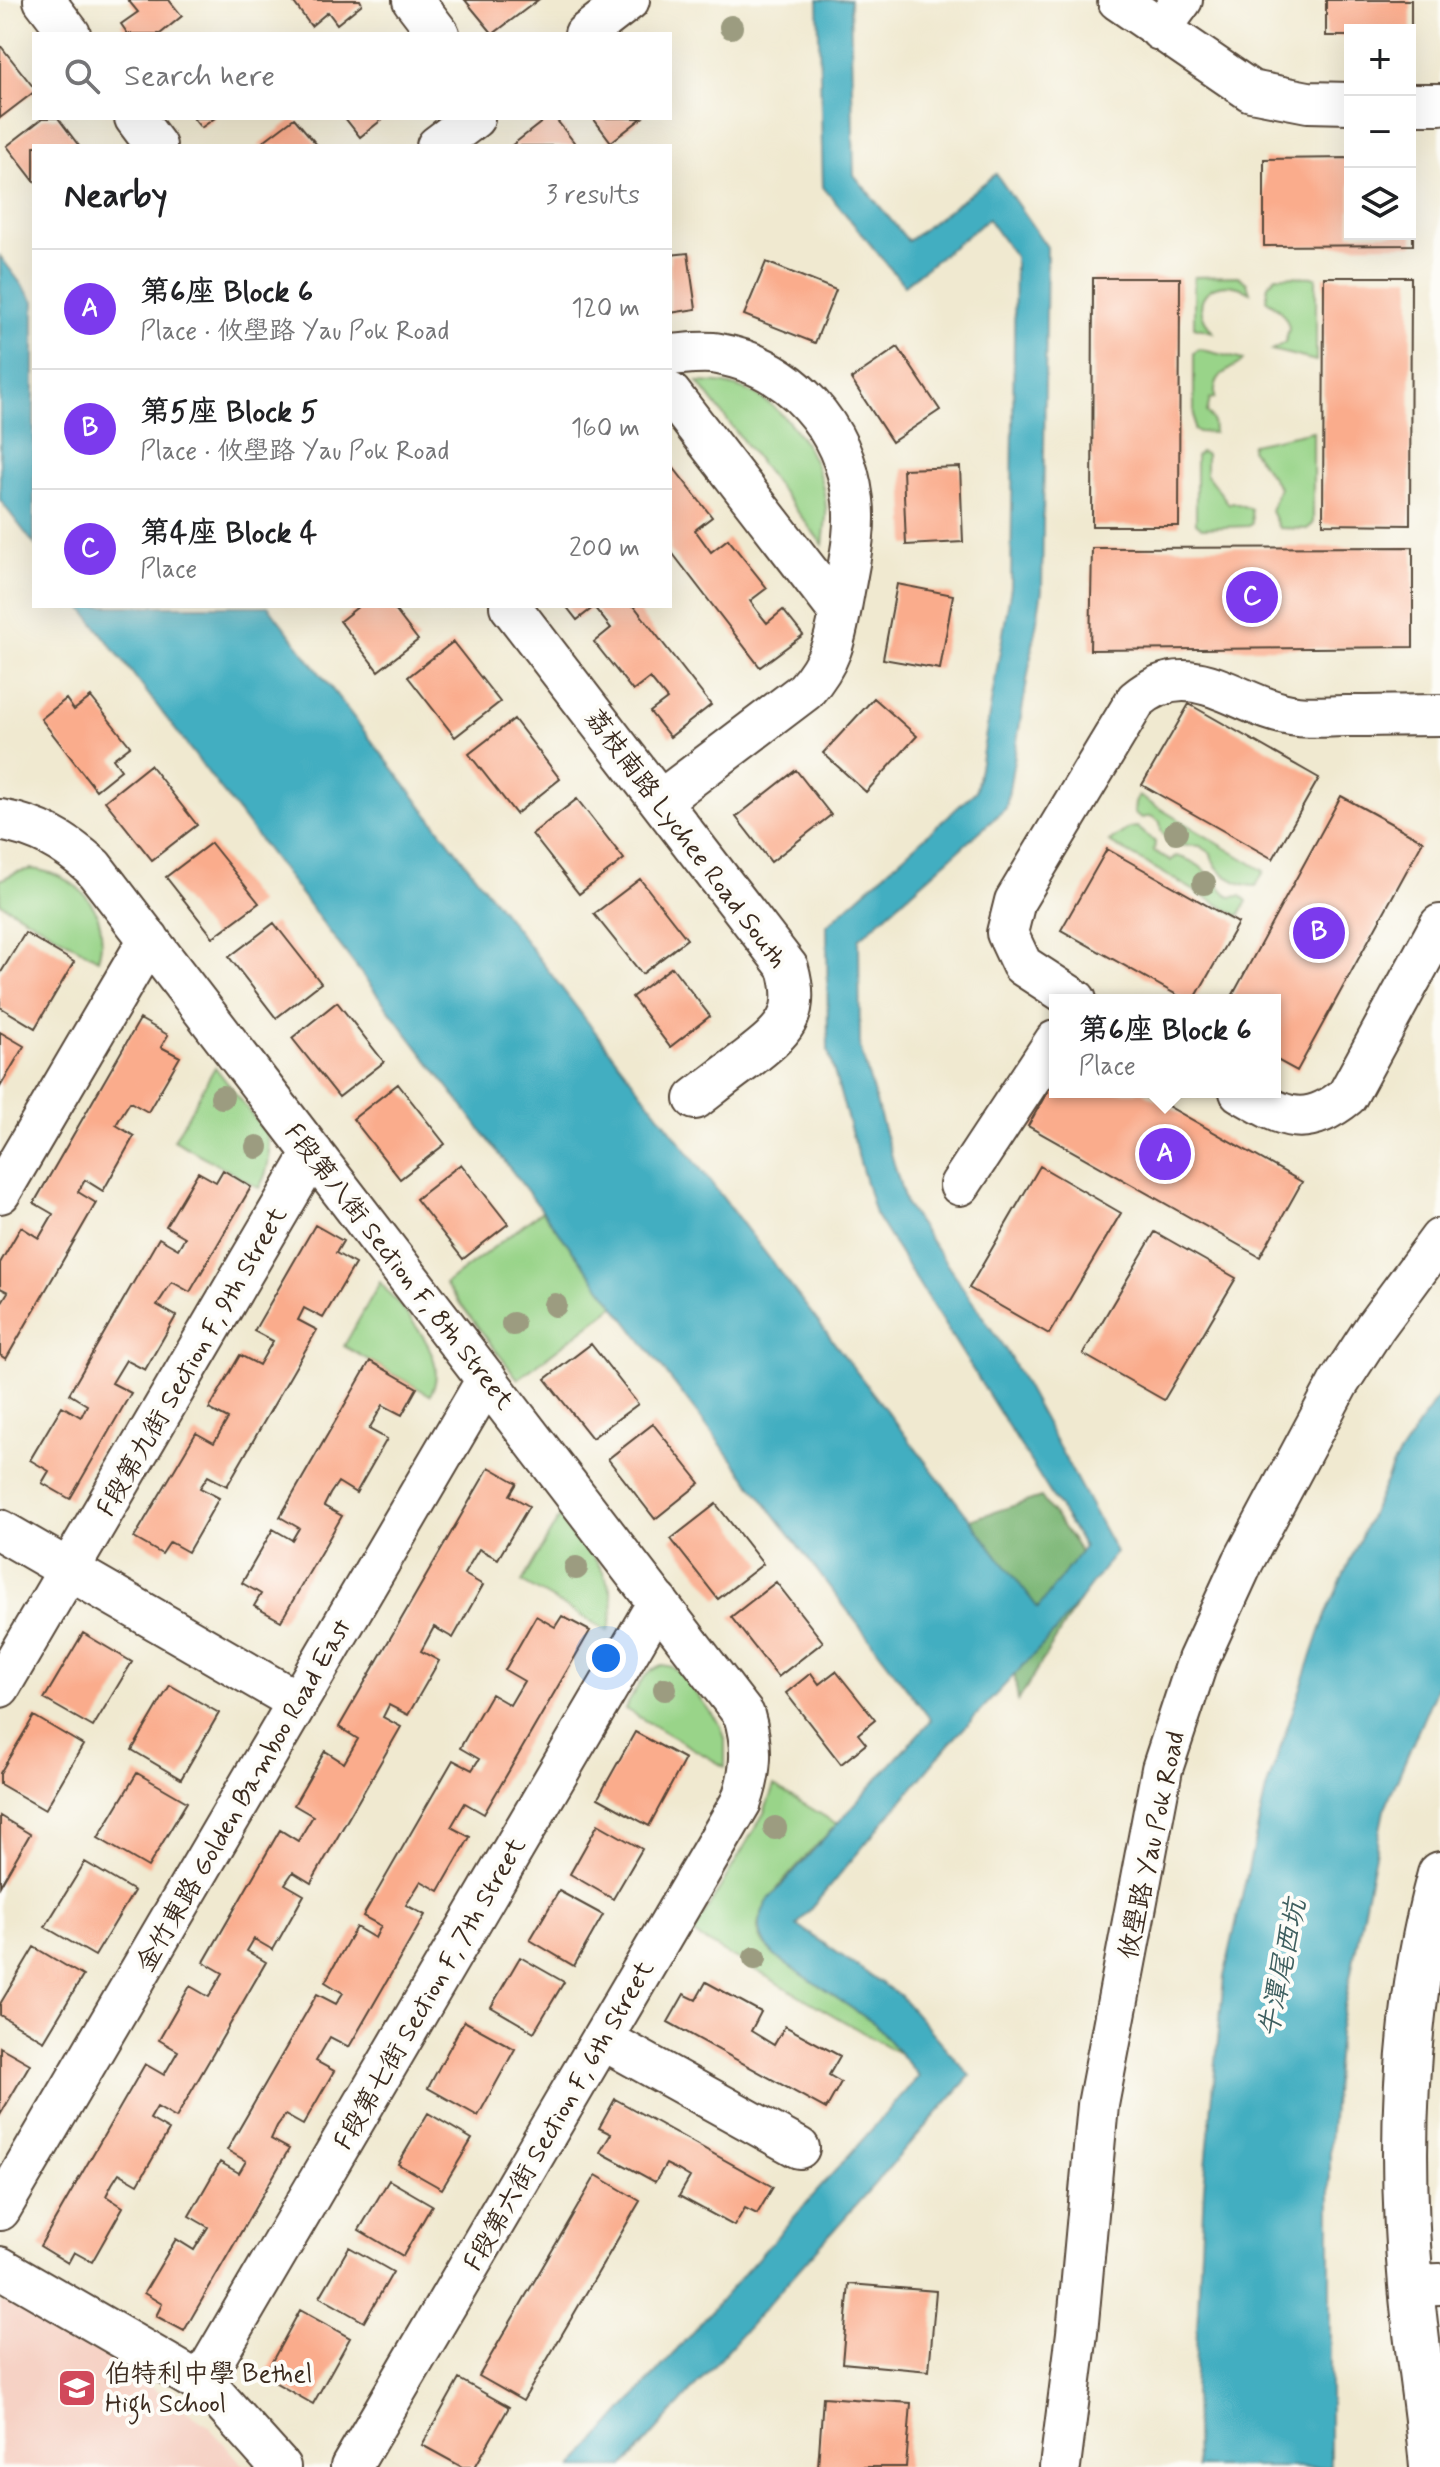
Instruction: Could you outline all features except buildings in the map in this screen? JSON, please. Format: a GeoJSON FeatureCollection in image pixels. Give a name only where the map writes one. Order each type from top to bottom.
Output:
{"type":"FeatureCollection","features":[{"type":"Feature","properties":{"kind":"street"},"geometry":{"type":"LineString","coordinates":[[44,0],[68,32]]}},
{"type":"Feature","properties":{"kind":"street"},"geometry":{"type":"LineString","coordinates":[[413,0],[437,32]]}},
{"type":"Feature","properties":{"kind":"street"},"geometry":{"type":"LineString","coordinates":[[588,32],[629,0]]}},
{"type":"Feature","properties":{"kind":"street"},"geometry":{"type":"LineString","coordinates":[[1118,0],[1171,15],[1251,91],[1308,102],[1344,103]]}},
{"type":"Feature","properties":{"kind":"street"},"geometry":{"type":"LineString","coordinates":[[1416,104],[1440,104]]}},
{"type":"Feature","properties":{"kind":"street"},"geometry":{"type":"LineString","coordinates":[[136,120],[154,144]]}},
{"type":"Feature","properties":{"kind":"street"},"geometry":{"type":"LineString","coordinates":[[440,144],[471,120]]}},
{"type":"Feature","properties":{"kind":"street"},"geometry":{"type":"LineString","coordinates":[[660,801],[805,691],[819,675],[832,651],[840,613],[852,546],[854,502],[845,462],[826,424],[800,392],[760,366],[717,353],[672,355]]}},
{"type":"Feature","properties":{"kind":"street"},"geometry":{"type":"LineString","coordinates":[[672,396],[840,613]]}},
{"type":"Feature","properties":{"kind":"street","name":"荔枝南路 Lychee Road South"},"geometry":{"type":"LineString","coordinates":[[512,608],[788,968],[792,985],[788,1019],[779,1035],[695,1099]]}},
{"type":"Feature","properties":{"kind":"street"},"geometry":{"type":"LineString","coordinates":[[1067,994],[1022,965],[1007,933],[1015,901],[1136,700],[1151,687],[1171,681],[1207,683],[1258,707],[1300,717],[1440,715]]}},
{"type":"Feature","properties":{"kind":"street","name":"F段第八街 Section F, 8th Street"},"geometry":{"type":"LineString","coordinates":[[0,820],[27,825],[52,835],[74,849],[93,867],[744,1715],[751,1758]]}},
{"type":"Feature","properties":{"kind":"street"},"geometry":{"type":"LineString","coordinates":[[1250,1098],[1275,1112],[1294,1118],[1315,1116],[1347,1096],[1440,925]]}},
{"type":"Feature","properties":{"kind":"street"},"geometry":{"type":"LineString","coordinates":[[0,1193],[149,939]]}},
{"type":"Feature","properties":{"kind":"street"},"geometry":{"type":"LineString","coordinates":[[960,1185],[1049,1050]]}},
{"type":"Feature","properties":{"kind":"street","name":"F段第九街 Section F, 9th Street"},"geometry":{"type":"LineString","coordinates":[[0,1687],[313,1153]]}},
{"type":"Feature","properties":{"kind":"street","name":"攸壆路 Yau Pok Road"},"geometry":{"type":"LineString","coordinates":[[1060,2467],[1077,2333],[1098,2105],[1162,1769],[1198,1660],[1250,1548],[1338,1384],[1375,1327],[1440,1239]]}},
{"type":"Feature","properties":{"kind":"street","name":"金竹東路 Golden Bamboo Road East"},"geometry":{"type":"LineString","coordinates":[[0,2210],[487,1379]]}},
{"type":"Feature","properties":{"kind":"street"},"geometry":{"type":"LineString","coordinates":[[0,1530],[298,1702]]}},
{"type":"Feature","properties":{"kind":"street","name":"F段第七街 Section F, 7th Street"},"geometry":{"type":"LineString","coordinates":[[200,2384],[658,1602]]}},
{"type":"Feature","properties":{"kind":"street","name":"F段第六街 Section F, 6th Street"},"geometry":{"type":"LineString","coordinates":[[351,2467],[741,1802],[749,1781],[751,1758]]}},
{"type":"Feature","properties":{"kind":"street"},"geometry":{"type":"LineString","coordinates":[[1432,2467],[1425,2284],[1407,2190],[1407,2070],[1427,1921],[1440,1874]]}},
{"type":"Feature","properties":{"kind":"street"},"geometry":{"type":"LineString","coordinates":[[602,2039],[799,2148]]}},
{"type":"Feature","properties":{"kind":"street"},"geometry":{"type":"LineString","coordinates":[[0,2267],[209,2388],[280,2467]]}},
{"type":"Feature","properties":{"kind":"shaded area","name":"伯特利中學 Bethel High School"},"geometry":{"type":"Polygon","coordinates":[[[0,2302],[20,2305],[99,2350],[208,2426],[245,2467],[0,2467],[0,2302]]]}},
{"type":"Feature","properties":{"kind":"green space"},"geometry":{"type":"Polygon","coordinates":[[[1238,276],[1247,283],[1250,292],[1226,285],[1215,287],[1203,299],[1201,308],[1213,332],[1194,327],[1194,277],[1238,276]]]}},
{"type":"Feature","properties":{"kind":"green space"},"geometry":{"type":"Polygon","coordinates":[[[1276,276],[1316,277],[1316,361],[1272,350],[1285,342],[1289,329],[1281,312],[1266,300],[1268,285],[1276,276]]]}},
{"type":"Feature","properties":{"kind":"green space"},"geometry":{"type":"Polygon","coordinates":[[[1199,349],[1243,360],[1221,376],[1216,384],[1215,398],[1210,399],[1207,412],[1213,420],[1214,433],[1194,429],[1194,353],[1199,349]]]}},
{"type":"Feature","properties":{"kind":"green space"},"geometry":{"type":"Polygon","coordinates":[[[698,382],[725,384],[749,392],[782,415],[796,431],[817,468],[823,488],[826,513],[823,545],[698,382]]]}},
{"type":"Feature","properties":{"kind":"green space"},"geometry":{"type":"Polygon","coordinates":[[[1313,431],[1313,524],[1307,529],[1279,528],[1271,511],[1279,487],[1251,449],[1252,444],[1313,431]]]}},
{"type":"Feature","properties":{"kind":"green space"},"geometry":{"type":"Polygon","coordinates":[[[1200,452],[1206,454],[1206,474],[1229,504],[1232,502],[1251,509],[1252,523],[1249,526],[1202,528],[1196,523],[1196,456],[1200,452]]]}},
{"type":"Feature","properties":{"kind":"green space"},"geometry":{"type":"Polygon","coordinates":[[[1139,796],[1264,871],[1256,886],[1242,884],[1221,872],[1211,853],[1200,846],[1171,845],[1161,831],[1160,822],[1151,816],[1142,818],[1134,813],[1139,796]]]}},
{"type":"Feature","properties":{"kind":"green space"},"geometry":{"type":"Polygon","coordinates":[[[1137,827],[1155,842],[1154,851],[1171,861],[1176,856],[1194,863],[1230,897],[1241,896],[1247,901],[1239,916],[1109,842],[1129,828],[1137,827]]]}},
{"type":"Feature","properties":{"kind":"green space"},"geometry":{"type":"Polygon","coordinates":[[[32,869],[64,879],[88,899],[96,911],[100,926],[98,959],[0,903],[0,880],[32,869]]]}},
{"type":"Feature","properties":{"kind":"green space"},"geometry":{"type":"Polygon","coordinates":[[[215,1067],[266,1133],[268,1162],[259,1188],[174,1140],[215,1067]]]}},
{"type":"Feature","properties":{"kind":"green space"},"geometry":{"type":"Polygon","coordinates":[[[542,1211],[615,1305],[518,1379],[445,1284],[542,1211]]]}},
{"type":"Feature","properties":{"kind":"green space"},"geometry":{"type":"Polygon","coordinates":[[[380,1282],[412,1321],[430,1350],[435,1365],[435,1380],[430,1395],[344,1346],[380,1282]]]}},
{"type":"Feature","properties":{"kind":"green space"},"geometry":{"type":"Polygon","coordinates":[[[1041,1497],[1096,1573],[1018,1701],[1007,1617],[929,1533],[1041,1497]]]}},
{"type":"Feature","properties":{"kind":"green space"},"geometry":{"type":"Polygon","coordinates":[[[560,1516],[592,1555],[608,1583],[612,1613],[608,1631],[522,1582],[560,1516]]]}},
{"type":"Feature","properties":{"kind":"green space"},"geometry":{"type":"Polygon","coordinates":[[[662,1665],[672,1667],[681,1674],[721,1726],[725,1739],[725,1767],[625,1709],[644,1678],[662,1665]]]}},
{"type":"Feature","properties":{"kind":"green space"},"geometry":{"type":"Polygon","coordinates":[[[774,1786],[837,1824],[789,1875],[766,1905],[760,1918],[760,1937],[775,1956],[875,2024],[902,2055],[693,1934],[764,1813],[774,1786]]]}},
{"type":"Feature","properties":{"kind":"water"},"geometry":{"type":"Polygon","coordinates":[[[818,0],[850,0],[854,175],[908,241],[996,174],[1047,247],[1042,590],[1006,808],[859,939],[860,1047],[906,1205],[1007,1352],[1116,1552],[1055,1632],[949,1744],[797,1925],[900,1996],[970,2076],[624,2467],[573,2467],[919,2076],[875,2024],[775,1956],[761,1935],[760,1921],[770,1898],[931,1720],[83,608],[270,608],[1038,1608],[1084,1547],[875,1214],[828,1051],[827,925],[976,791],[1011,587],[1015,257],[988,219],[904,285],[823,187],[818,0]]]}},
{"type":"Feature","properties":{"kind":"water"},"geometry":{"type":"Polygon","coordinates":[[[0,256],[32,298],[32,541],[0,500],[0,256]]]}},
{"type":"Feature","properties":{"kind":"water","name":"牛潭尾西坑"},"geometry":{"type":"Polygon","coordinates":[[[1440,1393],[1440,1680],[1384,1810],[1339,2032],[1330,2143],[1330,2467],[1196,2467],[1194,2392],[1204,2187],[1224,1977],[1266,1790],[1326,1614],[1395,1461],[1440,1393]]]}},
{"type":"Feature","properties":{"kind":"place","name":"第4座 Block 4"},"geometry":{"type":"Point","coordinates":[1252,597]}},
{"type":"Feature","properties":{"kind":"place","name":"第5座 Block 5"},"geometry":{"type":"Point","coordinates":[1319,933]}},
{"type":"Feature","properties":{"kind":"place","name":"第6座 Block 6"},"geometry":{"type":"Point","coordinates":[1165,1154]}},
{"type":"Feature","properties":{"kind":"place","name":"伯特利中學 Bethel High School"},"geometry":{"type":"Point","coordinates":[77,2388]}}]}
